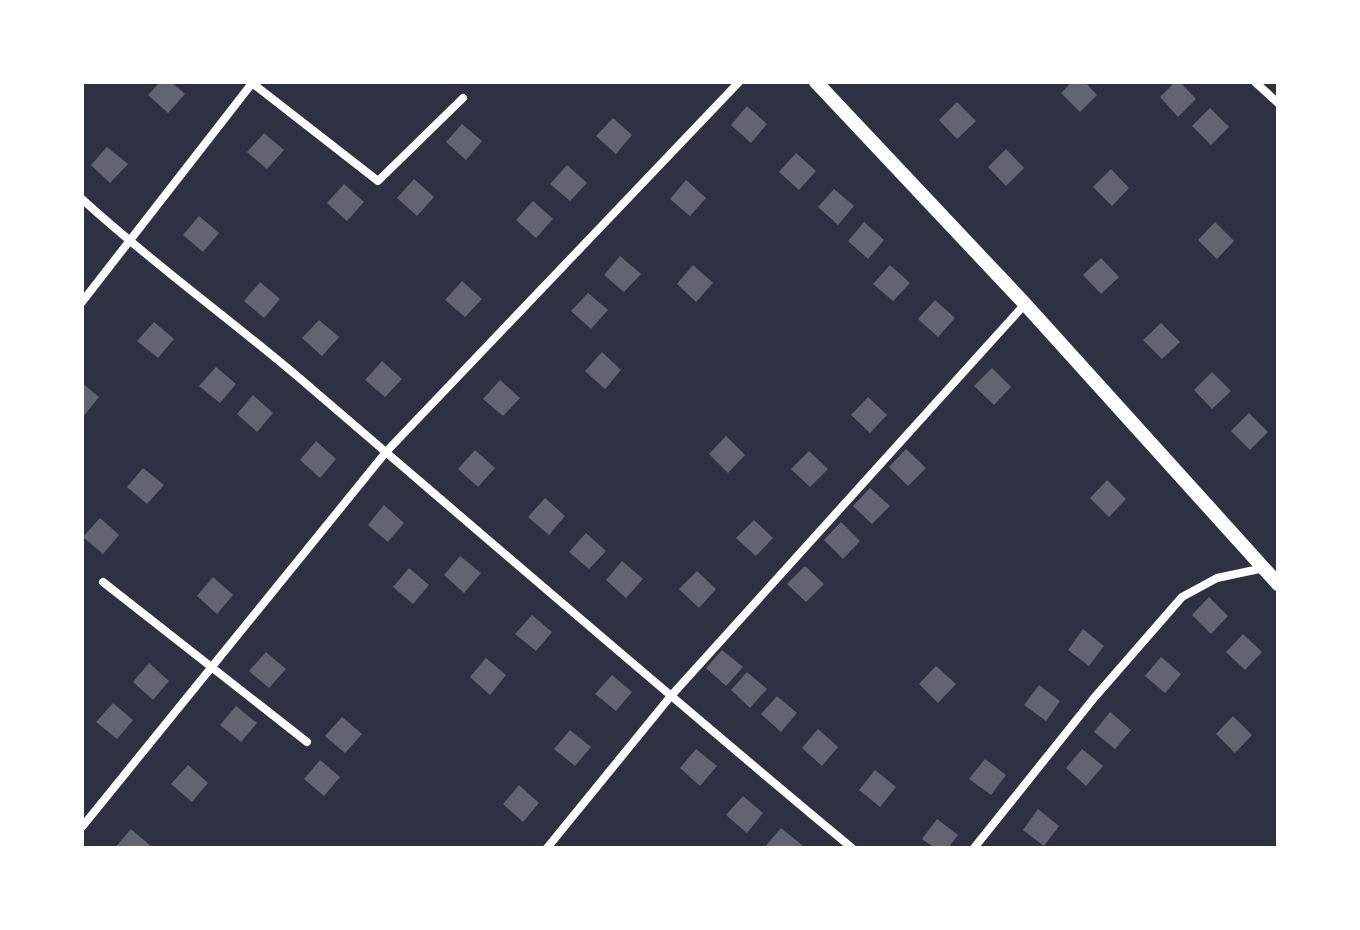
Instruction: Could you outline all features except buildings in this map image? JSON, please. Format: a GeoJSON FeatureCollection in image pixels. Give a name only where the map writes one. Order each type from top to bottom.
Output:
{"type":"FeatureCollection","features":[{"type":"Feature","properties":{"kind":"street"},"geometry":{"type":"LineString","coordinates":[[82,827],[386,452],[739,82]]}},
{"type":"Feature","properties":{"kind":"street"},"geometry":{"type":"LineString","coordinates":[[816,82],[1025,304],[1278,584]]}},
{"type":"Feature","properties":{"kind":"street"},"geometry":{"type":"LineString","coordinates":[[1255,82],[1278,103]]}},
{"type":"Feature","properties":{"kind":"street"},"geometry":{"type":"LineString","coordinates":[[82,302],[252,83],[378,181],[463,98]]}},
{"type":"Feature","properties":{"kind":"street"},"geometry":{"type":"LineString","coordinates":[[82,199],[129,242],[300,378],[670,697],[852,848]]}},
{"type":"Feature","properties":{"kind":"street"},"geometry":{"type":"LineString","coordinates":[[547,848],[670,697],[1025,304]]}},
{"type":"Feature","properties":{"kind":"street"},"geometry":{"type":"LineString","coordinates":[[974,848],[1094,698],[1182,597],[1217,578],[1264,568]]}},
{"type":"Feature","properties":{"kind":"street"},"geometry":{"type":"LineString","coordinates":[[103,582],[307,742]]}}]}
